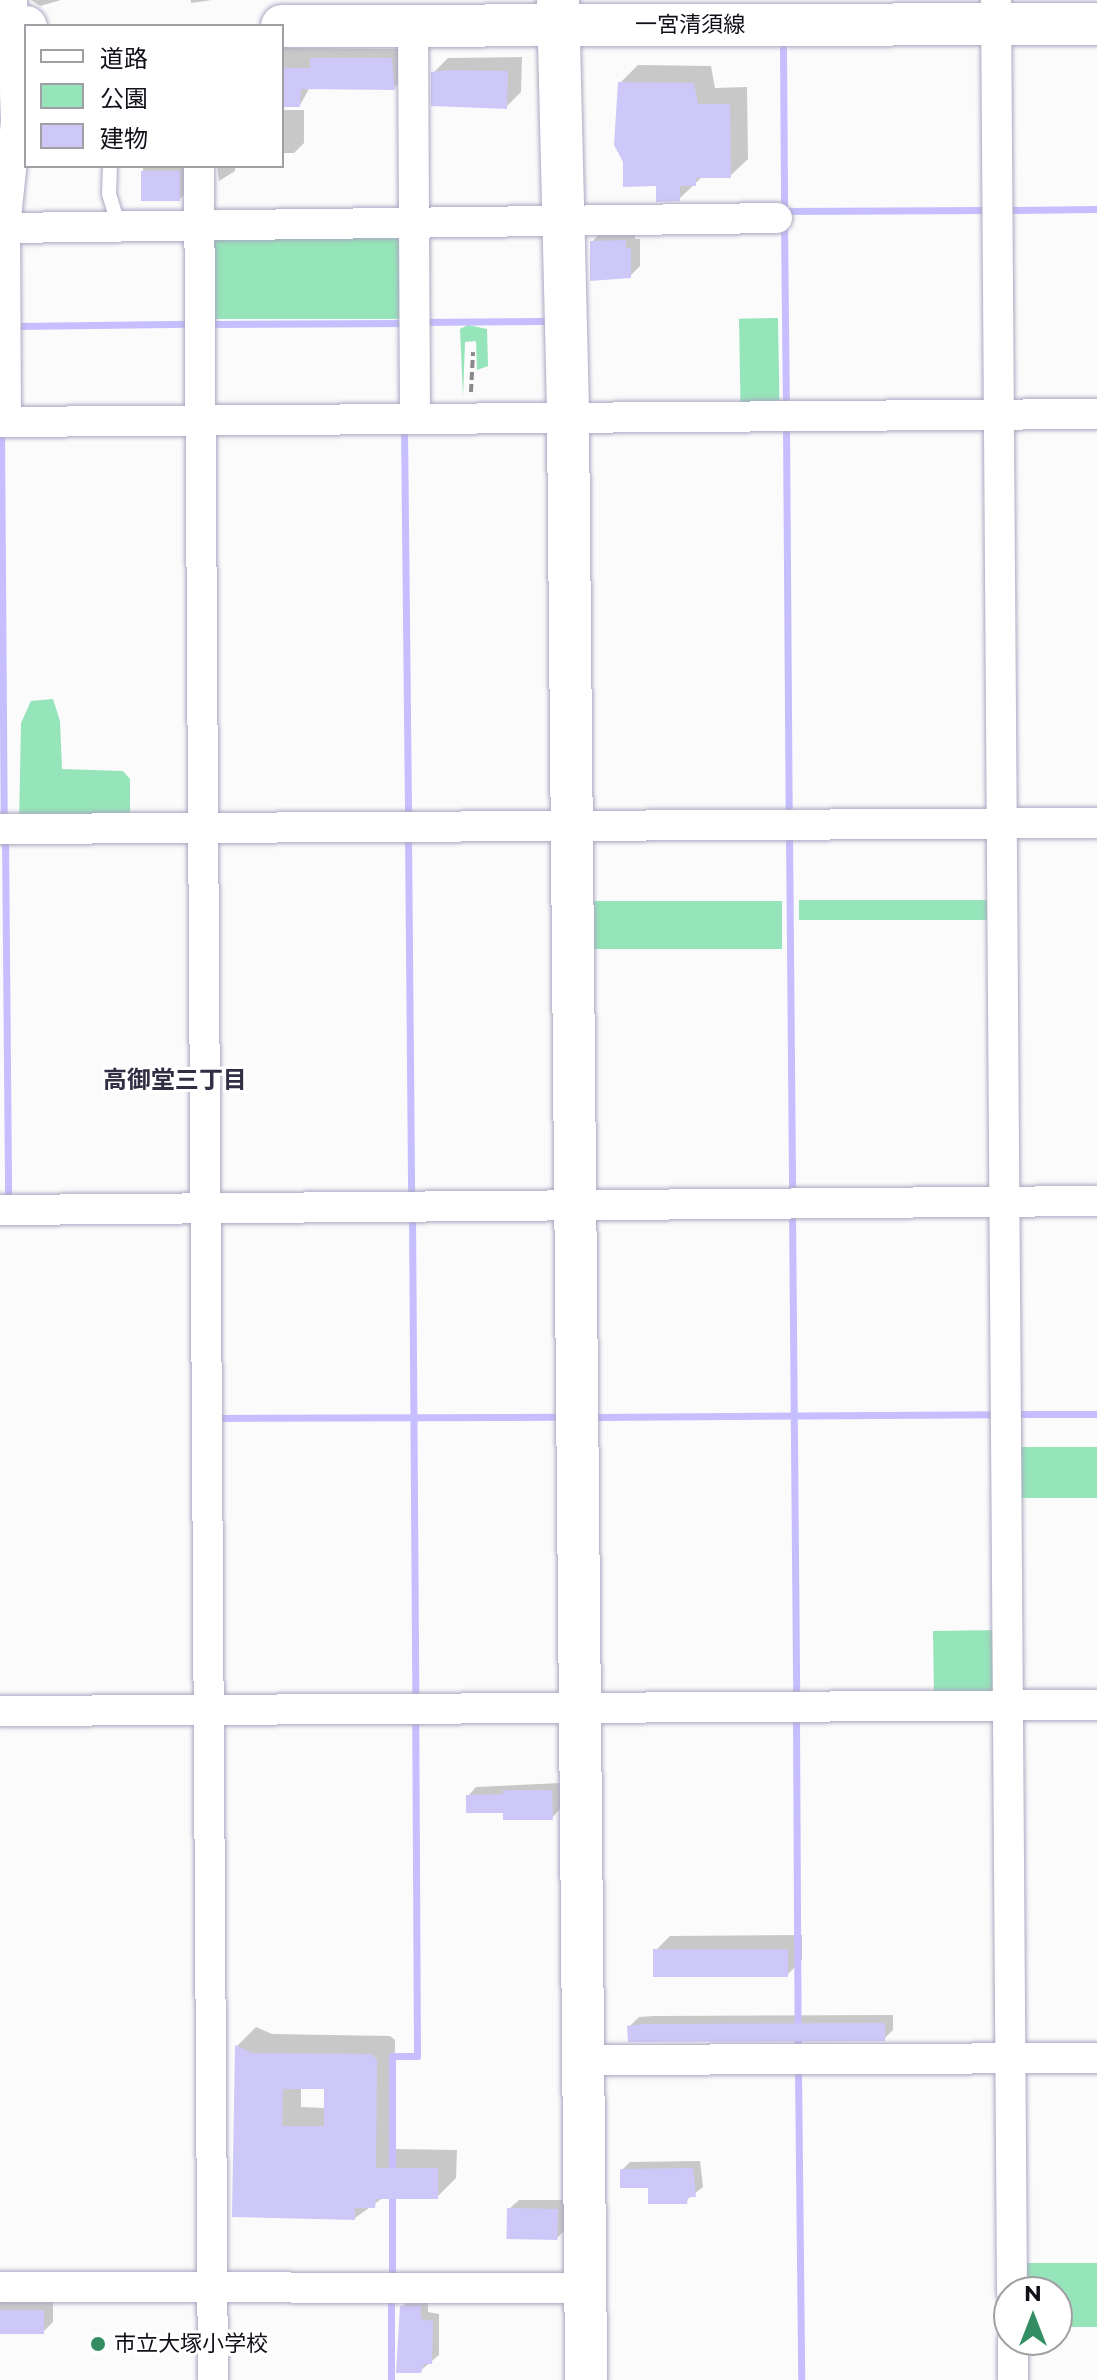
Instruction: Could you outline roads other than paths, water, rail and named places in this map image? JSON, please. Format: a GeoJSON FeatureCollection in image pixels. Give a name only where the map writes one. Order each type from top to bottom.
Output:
{"type":"FeatureCollection","features":[{"type":"Feature","properties":{"kind":"street","name":"一宮清須線"},"geometry":{"type":"LineString","coordinates":[[284,26],[410,17],[557,13],[996,12],[1097,24]]}},
{"type":"Feature","properties":{"kind":"street"},"geometry":{"type":"LineString","coordinates":[[996,12],[1012,2276]]}},
{"type":"Feature","properties":{"kind":"street"},"geometry":{"type":"LineString","coordinates":[[557,13],[568,418],[586,2380]]}},
{"type":"Feature","properties":{"kind":"street"},"geometry":{"type":"LineString","coordinates":[[410,17],[415,419]]}},
{"type":"Feature","properties":{"kind":"street"},"geometry":{"type":"LineString","coordinates":[[13,20],[16,121],[5,228],[3,422],[1097,414]]}},
{"type":"Feature","properties":{"kind":"street"},"geometry":{"type":"LineString","coordinates":[[199,168],[202,225],[213,2380]]}},
{"type":"Feature","properties":{"kind":"street"},"geometry":{"type":"LineString","coordinates":[[5,228],[777,218]]}},
{"type":"Feature","properties":{"kind":"street"},"geometry":{"type":"LineString","coordinates":[[0,829],[1097,823]]}},
{"type":"Feature","properties":{"kind":"street"},"geometry":{"type":"LineString","coordinates":[[0,1210],[1097,1201]]}},
{"type":"Feature","properties":{"kind":"street"},"geometry":{"type":"LineString","coordinates":[[0,1711],[1097,1705]]}},
{"type":"Feature","properties":{"kind":"street"},"geometry":{"type":"LineString","coordinates":[[582,2060],[1097,2058]]}},
{"type":"Feature","properties":{"kind":"street"},"geometry":{"type":"LineString","coordinates":[[0,2287],[585,2288]]}},
{"type":"Feature","properties":{"kind":"street"},"geometry":{"type":"LineString","coordinates":[[1013,2356],[1013,2380]]}},
{"type":"Feature","properties":{"kind":"lane"},"geometry":{"type":"LineString","coordinates":[[110,168],[109,194],[119,226]]}},
{"type":"Feature","properties":{"kind":"waterway"},"geometry":{"type":"LineString","coordinates":[[783,49],[784,211]]}},
{"type":"Feature","properties":{"kind":"waterway"},"geometry":{"type":"LineString","coordinates":[[1004,210],[1097,209]]}},
{"type":"Feature","properties":{"kind":"waterway"},"geometry":{"type":"LineString","coordinates":[[784,211],[989,210]]}},
{"type":"Feature","properties":{"kind":"waterway"},"geometry":{"type":"LineString","coordinates":[[784,223],[786,408]]}},
{"type":"Feature","properties":{"kind":"waterway"},"geometry":{"type":"LineString","coordinates":[[420,322],[542,321]]}},
{"type":"Feature","properties":{"kind":"waterway"},"geometry":{"type":"LineString","coordinates":[[209,324],[404,323]]}},
{"type":"Feature","properties":{"kind":"waterway"},"geometry":{"type":"LineString","coordinates":[[17,326],[191,324]]}},
{"type":"Feature","properties":{"kind":"waterway"},"geometry":{"type":"LineString","coordinates":[[786,425],[789,817]]}},
{"type":"Feature","properties":{"kind":"waterway"},"geometry":{"type":"LineString","coordinates":[[404,427],[408,820]]}},
{"type":"Feature","properties":{"kind":"waterway"},"geometry":{"type":"LineString","coordinates":[[1,430],[4,820]]}},
{"type":"Feature","properties":{"kind":"waterway"},"geometry":{"type":"LineString","coordinates":[[789,833],[792,1195]]}},
{"type":"Feature","properties":{"kind":"waterway"},"geometry":{"type":"LineString","coordinates":[[408,834],[411,1199]]}},
{"type":"Feature","properties":{"kind":"waterway"},"geometry":{"type":"LineString","coordinates":[[5,836],[8,1201]]}},
{"type":"Feature","properties":{"kind":"waterway"},"geometry":{"type":"LineString","coordinates":[[792,1211],[796,1698]]}},
{"type":"Feature","properties":{"kind":"waterway"},"geometry":{"type":"LineString","coordinates":[[412,1214],[415,1700]]}},
{"type":"Feature","properties":{"kind":"waterway"},"geometry":{"type":"LineString","coordinates":[[598,1417],[999,1414]]}},
{"type":"Feature","properties":{"kind":"waterway"},"geometry":{"type":"LineString","coordinates":[[1013,1414],[1097,1414]]}},
{"type":"Feature","properties":{"kind":"waterway"},"geometry":{"type":"LineString","coordinates":[[216,1418],[554,1417]]}},
{"type":"Feature","properties":{"kind":"waterway"},"geometry":{"type":"LineString","coordinates":[[796,1719],[798,2053]]}},
{"type":"Feature","properties":{"kind":"waterway"},"geometry":{"type":"LineString","coordinates":[[392,2175],[392,2056],[417,2056],[415,1721]]}},
{"type":"Feature","properties":{"kind":"waterway"},"geometry":{"type":"LineString","coordinates":[[798,2069],[801,2380]]}},
{"type":"Feature","properties":{"kind":"waterway"},"geometry":{"type":"LineString","coordinates":[[392,2191],[392,2279]]}},
{"type":"Feature","properties":{"kind":"waterway"},"geometry":{"type":"LineString","coordinates":[[391,2297],[391,2380]]}},
{"type":"Feature","properties":{"kind":"place","name":"市立大塚小学校"},"geometry":{"type":"Point","coordinates":[98,2344]}},
{"type":"Feature","properties":{"kind":"district","name":"高御堂三丁目"},"geometry":{"type":"Point","coordinates":[175,1080]}}]}
